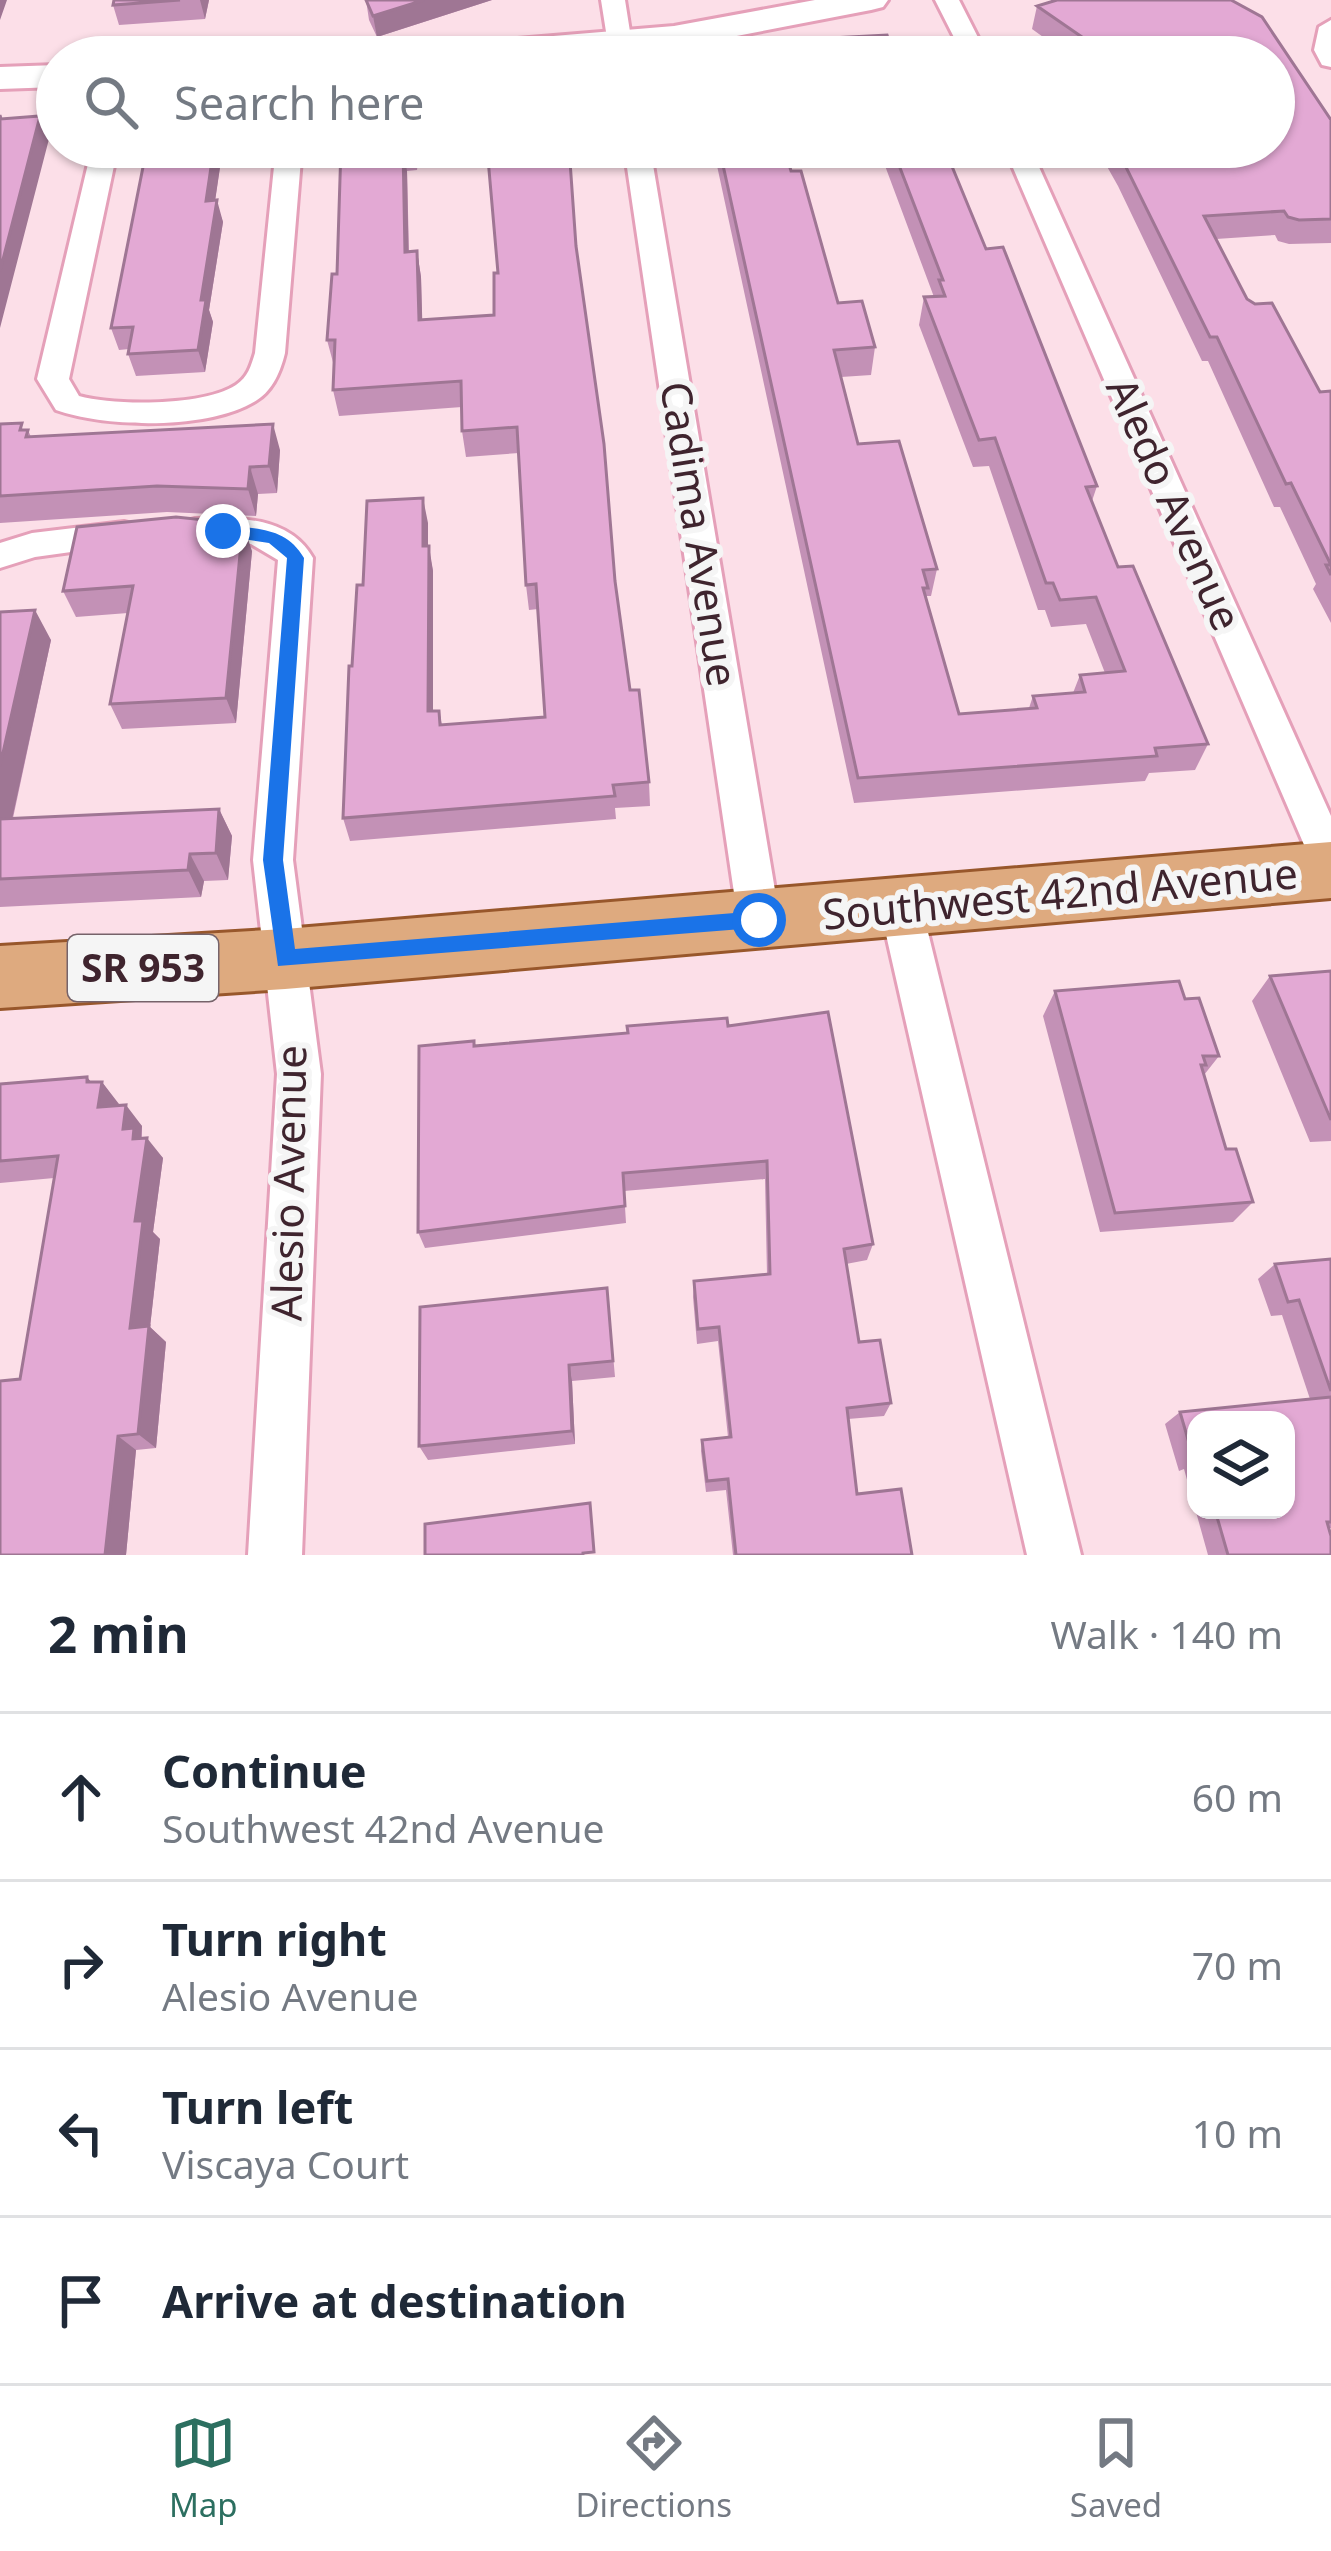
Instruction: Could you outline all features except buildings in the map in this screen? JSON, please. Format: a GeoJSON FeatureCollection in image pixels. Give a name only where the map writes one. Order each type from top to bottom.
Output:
{"type":"FeatureCollection","features":[{"type":"Feature","properties":{"kind":"main road","name":"Southwest 42nd Avenue"},"geometry":{"type":"LineString","coordinates":[[0,977],[285,959],[1331,870]]}},
{"type":"Feature","properties":{"kind":"street"},"geometry":{"type":"LineString","coordinates":[[613,0],[619,36]]}},
{"type":"Feature","properties":{"kind":"street"},"geometry":{"type":"LineString","coordinates":[[690,36],[871,0]]}},
{"type":"Feature","properties":{"kind":"street"},"geometry":{"type":"LineString","coordinates":[[946,0],[965,36]]}},
{"type":"Feature","properties":{"kind":"street"},"geometry":{"type":"LineString","coordinates":[[1331,27],[1326,50],[1331,61]]}},
{"type":"Feature","properties":{"kind":"street"},"geometry":{"type":"LineString","coordinates":[[0,79],[36,77]]}},
{"type":"Feature","properties":{"kind":"street"},"geometry":{"type":"LineString","coordinates":[[100,168],[53,361],[53,380],[67,404],[98,411],[220,404],[248,392],[263,376],[270,353],[287,168]]}},
{"type":"Feature","properties":{"kind":"street","name":"Cadima Avenue"},"geometry":{"type":"LineString","coordinates":[[640,168],[759,920]]}},
{"type":"Feature","properties":{"kind":"street","name":"Aledo Avenue"},"geometry":{"type":"LineString","coordinates":[[1026,168],[1331,861]]}},
{"type":"Feature","properties":{"kind":"street","name":"Alesio Avenue"},"geometry":{"type":"LineString","coordinates":[[0,556],[32,545],[116,535],[223,531],[272,537],[287,544],[296,558],[273,860],[299,1074],[275,1555]]}},
{"type":"Feature","properties":{"kind":"street"},"geometry":{"type":"LineString","coordinates":[[901,908],[1054,1555]]}},
{"type":"Feature","properties":{"kind":"route"},"geometry":{"type":"LineString","coordinates":[[223,531],[272,537],[287,544],[296,558],[273,860],[285,959],[759,920]]}}]}
